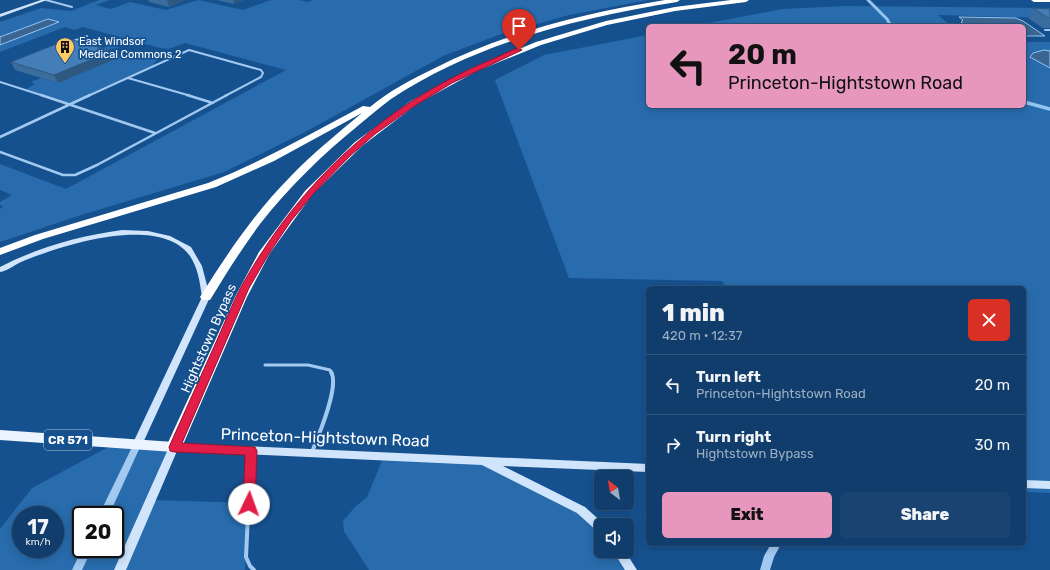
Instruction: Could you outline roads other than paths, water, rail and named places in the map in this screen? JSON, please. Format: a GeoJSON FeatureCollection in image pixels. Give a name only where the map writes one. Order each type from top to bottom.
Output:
{"type":"FeatureCollection","features":[{"type":"Feature","properties":{"kind":"highway","name":"Hightstown Bypass"},"geometry":{"type":"LineString","coordinates":[[206,297],[248,231],[273,200],[318,153],[389,96],[451,63],[522,35],[599,14],[677,0]]}},
{"type":"Feature","properties":{"kind":"highway","name":"Hightstown Bypass"},"geometry":{"type":"LineString","coordinates":[[174,447],[245,288],[266,252],[288,220],[311,191],[347,154],[372,133],[417,101],[450,81],[498,58],[540,42],[633,16],[686,7],[746,0]]}},
{"type":"Feature","properties":{"kind":"highway"},"geometry":{"type":"LineString","coordinates":[[1034,0],[1050,0]]}},
{"type":"Feature","properties":{"kind":"highway"},"geometry":{"type":"LineString","coordinates":[[0,252],[39,237],[212,185],[233,177],[255,167],[389,96]]}},
{"type":"Feature","properties":{"kind":"main road"},"geometry":{"type":"LineString","coordinates":[[0,16],[45,0]]}},
{"type":"Feature","properties":{"kind":"main road"},"geometry":{"type":"LineString","coordinates":[[0,270],[47,249],[86,238],[123,233],[152,234],[166,238],[188,249],[195,257],[202,274],[206,297]]}},
{"type":"Feature","properties":{"kind":"main road","name":"Hightstown Bypass"},"geometry":{"type":"LineString","coordinates":[[137,445],[206,297]]}},
{"type":"Feature","properties":{"kind":"main road","name":"Princeton-Hightstown Road"},"geometry":{"type":"LineString","coordinates":[[0,435],[137,445],[251,451],[646,468]]}},
{"type":"Feature","properties":{"kind":"main road"},"geometry":{"type":"LineString","coordinates":[[120,570],[174,447]]}},
{"type":"Feature","properties":{"kind":"main road"},"geometry":{"type":"LineString","coordinates":[[484,461],[581,510],[594,522]]}},
{"type":"Feature","properties":{"kind":"main road"},"geometry":{"type":"LineString","coordinates":[[1026,484],[1050,485]]}},
{"type":"Feature","properties":{"kind":"main road"},"geometry":{"type":"LineString","coordinates":[[624,558],[631,570]]}},
{"type":"Feature","properties":{"kind":"street"},"geometry":{"type":"LineString","coordinates":[[108,506],[137,445]]}},
{"type":"Feature","properties":{"kind":"street"},"geometry":{"type":"LineString","coordinates":[[765,570],[769,556],[775,546]]}},
{"type":"Feature","properties":{"kind":"street"},"geometry":{"type":"LineString","coordinates":[[77,570],[83,558]]}},
{"type":"Feature","properties":{"kind":"lane"},"geometry":{"type":"LineString","coordinates":[[45,0],[72,7]]}},
{"type":"Feature","properties":{"kind":"lane"},"geometry":{"type":"LineString","coordinates":[[1045,30],[1050,30]]}},
{"type":"Feature","properties":{"kind":"lane"},"geometry":{"type":"LineString","coordinates":[[65,45],[87,36]]}},
{"type":"Feature","properties":{"kind":"lane"},"geometry":{"type":"LineString","coordinates":[[0,137],[189,50],[255,68],[261,70],[263,73],[261,77],[97,165],[75,175],[63,175],[0,152]]}},
{"type":"Feature","properties":{"kind":"lane"},"geometry":{"type":"LineString","coordinates":[[149,53],[170,59]]}},
{"type":"Feature","properties":{"kind":"lane"},"geometry":{"type":"LineString","coordinates":[[128,78],[213,103]]}},
{"type":"Feature","properties":{"kind":"lane"},"geometry":{"type":"LineString","coordinates":[[0,82],[155,134]]}},
{"type":"Feature","properties":{"kind":"lane"},"geometry":{"type":"LineString","coordinates":[[265,365],[318,366],[330,370],[334,375],[331,397],[311,453]]}},
{"type":"Feature","properties":{"kind":"lane"},"geometry":{"type":"LineString","coordinates":[[251,451],[246,557],[250,566],[254,570]]}},
{"type":"Feature","properties":{"kind":"waterway"},"geometry":{"type":"LineString","coordinates":[[868,0],[887,19],[890,24]]}},
{"type":"Feature","properties":{"kind":"waterway"},"geometry":{"type":"LineString","coordinates":[[1026,103],[1050,109]]}},
{"type":"Feature","properties":{"kind":"place","name":"East Windsor Medical Commons 2"},"geometry":{"type":"Point","coordinates":[65,64]}}]}
